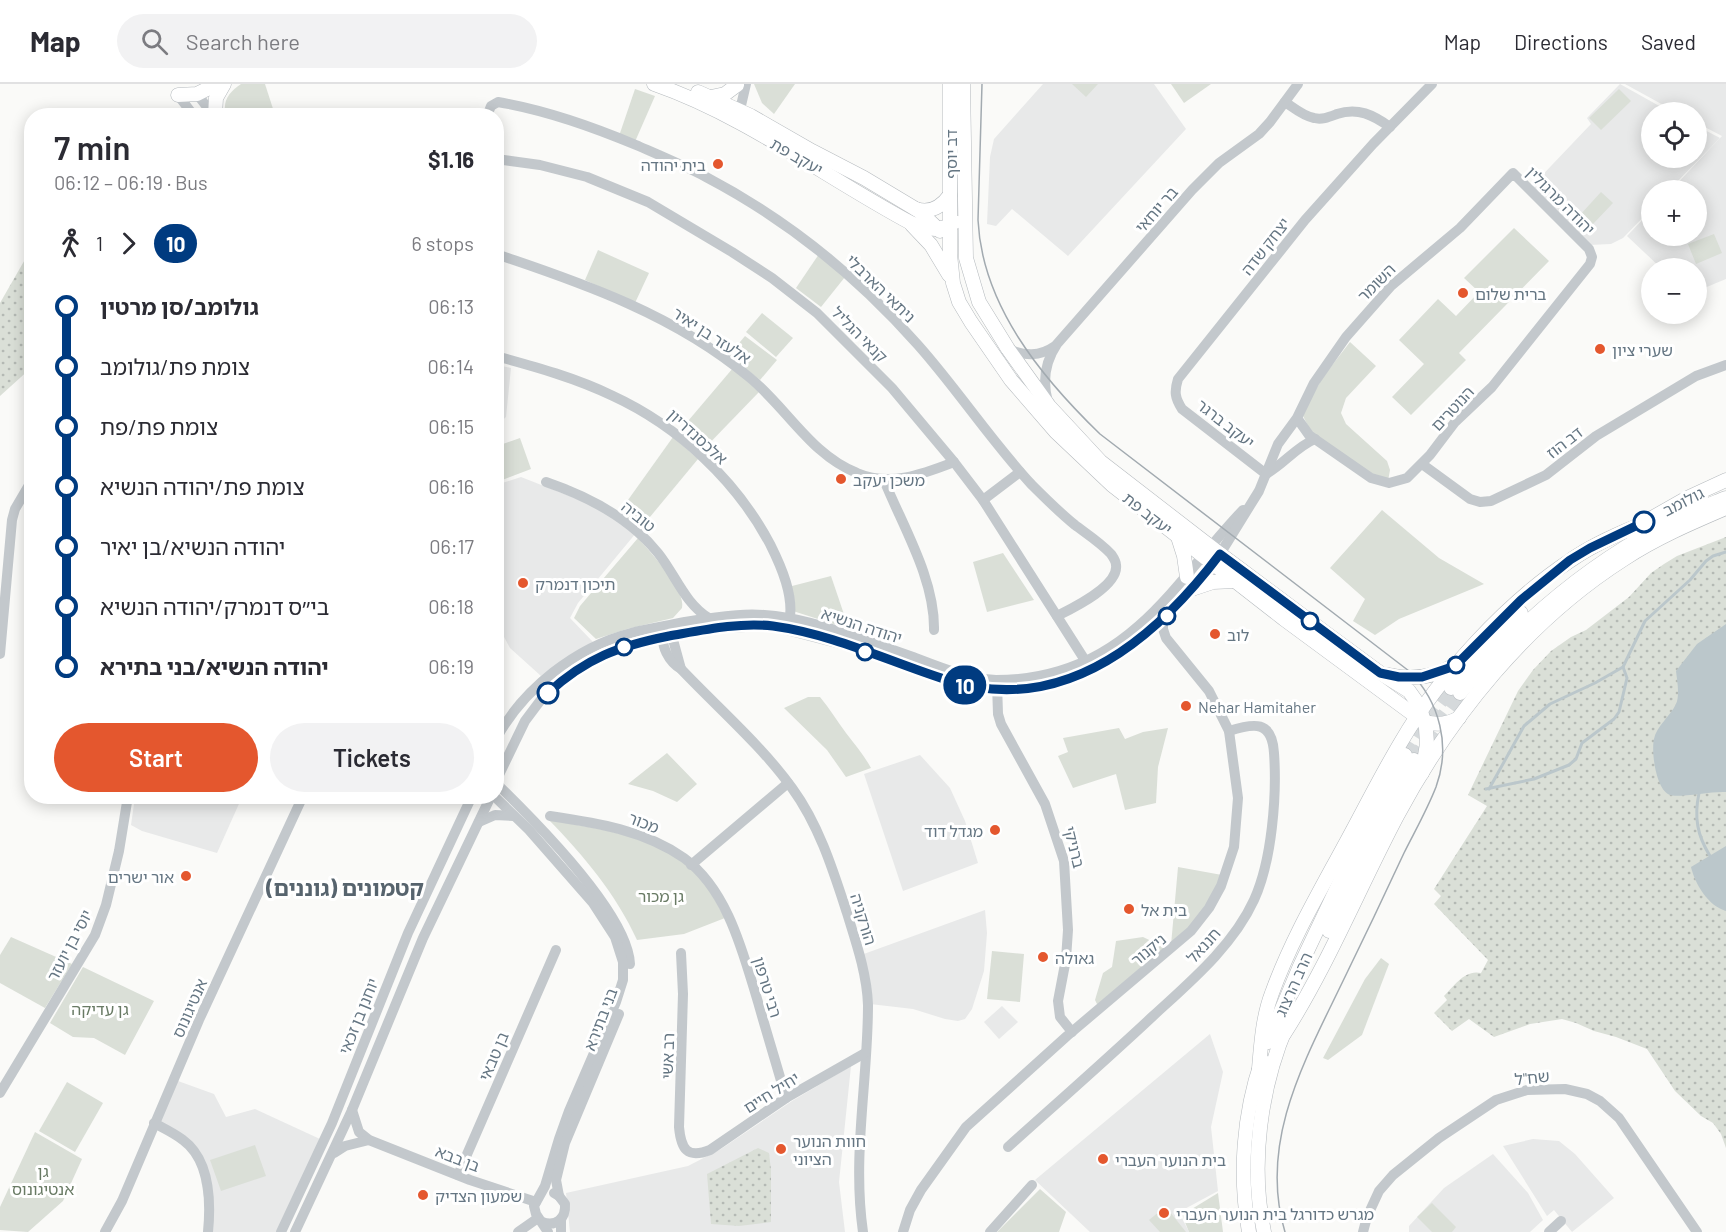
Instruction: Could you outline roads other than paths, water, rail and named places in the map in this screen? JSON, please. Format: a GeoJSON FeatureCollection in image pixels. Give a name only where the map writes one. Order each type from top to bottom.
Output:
{"type":"FeatureCollection","features":[{"type":"Feature","properties":{"kind":"main road"},"geometry":{"type":"LineString","coordinates":[[177,88],[193,89],[218,84]]}},
{"type":"Feature","properties":{"kind":"main road"},"geometry":{"type":"LineString","coordinates":[[215,108],[216,98],[224,84]]}},
{"type":"Feature","properties":{"kind":"main road","name":"יעקב פת"},"geometry":{"type":"LineString","coordinates":[[654,84],[735,112],[864,178],[945,227],[950,242],[953,283],[959,302],[970,322],[1011,380],[1038,412],[1091,466],[1178,537],[1211,555],[1235,581],[1381,690],[1421,716]]}},
{"type":"Feature","properties":{"kind":"main road","name":"יעקב פת"},"geometry":{"type":"LineString","coordinates":[[680,84],[711,97],[906,220],[924,228],[945,227]]}},
{"type":"Feature","properties":{"kind":"main road"},"geometry":{"type":"LineString","coordinates":[[711,97],[725,94],[740,84]]}},
{"type":"Feature","properties":{"kind":"main road","name":"דב יוסף"},"geometry":{"type":"LineString","coordinates":[[945,227],[950,195],[950,84]]}},
{"type":"Feature","properties":{"kind":"main road","name":"דב יוסף"},"geometry":{"type":"LineString","coordinates":[[963,84],[965,203]]}},
{"type":"Feature","properties":{"kind":"main road"},"geometry":{"type":"LineString","coordinates":[[916,209],[923,211],[934,208],[950,195]]}},
{"type":"Feature","properties":{"kind":"main road"},"geometry":{"type":"LineString","coordinates":[[945,227],[960,216],[965,203]]}},
{"type":"Feature","properties":{"kind":"main road","name":"יעקב פת"},"geometry":{"type":"LineString","coordinates":[[965,203],[965,250],[968,269],[979,302],[1008,349],[1050,406],[1101,462],[1211,555],[1380,673],[1408,689],[1414,696],[1421,716]]}},
{"type":"Feature","properties":{"kind":"main road"},"geometry":{"type":"LineString","coordinates":[[906,220],[932,247],[953,283]]}},
{"type":"Feature","properties":{"kind":"main road","name":"יעקב פת"},"geometry":{"type":"LineString","coordinates":[[950,242],[968,269]]}},
{"type":"Feature","properties":{"kind":"main road","name":"גולומב"},"geometry":{"type":"LineString","coordinates":[[1726,480],[1687,498],[1635,527],[1587,559],[1540,595],[1495,637],[1456,691],[1519,630],[1597,566],[1662,526],[1726,498]]}},
{"type":"Feature","properties":{"kind":"main road"},"geometry":{"type":"LineString","coordinates":[[1284,1034],[1305,999],[1373,862],[1422,773],[1486,682],[1556,610],[1601,574],[1661,538],[1726,508]]}},
{"type":"Feature","properties":{"kind":"main road"},"geometry":{"type":"LineString","coordinates":[[1249,1232],[1244,1189],[1245,1148],[1250,1105],[1259,1069],[1271,994],[1314,902],[1407,752],[1421,716],[1459,662],[1497,622],[1556,570],[1590,548],[1635,527]]}},
{"type":"Feature","properties":{"kind":"main road"},"geometry":{"type":"LineString","coordinates":[[1178,537],[1189,583],[1235,581]]}},
{"type":"Feature","properties":{"kind":"main road"},"geometry":{"type":"LineString","coordinates":[[1380,673],[1399,677],[1422,677],[1443,671],[1459,662]]}},
{"type":"Feature","properties":{"kind":"main road"},"geometry":{"type":"LineString","coordinates":[[1381,690],[1399,714],[1407,752]]}},
{"type":"Feature","properties":{"kind":"main road"},"geometry":{"type":"LineString","coordinates":[[1421,716],[1440,724],[1459,718]]}},
{"type":"Feature","properties":{"kind":"main road"},"geometry":{"type":"LineString","coordinates":[[1421,716],[1427,744],[1422,773]]}},
{"type":"Feature","properties":{"kind":"main road","name":"הרב הרצוג"},"geometry":{"type":"LineString","coordinates":[[1264,1232],[1259,1196],[1260,1142],[1268,1086],[1284,1034],[1370,844],[1407,752]]}},
{"type":"Feature","properties":{"kind":"street"},"geometry":{"type":"LineString","coordinates":[[735,112],[740,84]]}},
{"type":"Feature","properties":{"kind":"street","name":"בר יוחאי"},"geometry":{"type":"LineString","coordinates":[[1008,349],[1022,354],[1036,355],[1057,344],[1208,174],[1230,154],[1259,134],[1298,84]]}},
{"type":"Feature","properties":{"kind":"street","name":"יצחק שדה"},"geometry":{"type":"LineString","coordinates":[[1174,391],[1178,379],[1305,220],[1432,84]]}},
{"type":"Feature","properties":{"kind":"street"},"geometry":{"type":"LineString","coordinates":[[177,88],[189,108]]}},
{"type":"Feature","properties":{"kind":"street"},"geometry":{"type":"LineString","coordinates":[[193,89],[208,108]]}},
{"type":"Feature","properties":{"kind":"street","name":"ניתאי הארבלי"},"geometry":{"type":"LineString","coordinates":[[490,108],[498,102],[551,114],[582,124],[680,164],[764,210],[819,250],[892,318],[938,368],[1020,472],[1045,498],[1113,556],[1116,573],[1103,587],[1083,602],[1057,616]]}},
{"type":"Feature","properties":{"kind":"street"},"geometry":{"type":"LineString","coordinates":[[1285,102],[1312,118],[1322,119],[1351,111],[1363,112],[1371,114],[1390,127]]}},
{"type":"Feature","properties":{"kind":"street","name":"קנאי הגליל"},"geometry":{"type":"LineString","coordinates":[[504,160],[554,168],[609,185],[674,216],[732,252],[801,300],[834,328],[910,407],[983,500],[1088,666]]}},
{"type":"Feature","properties":{"kind":"street","name":"יהודה מרגולין"},"geometry":{"type":"LineString","coordinates":[[1513,173],[1589,249]]}},
{"type":"Feature","properties":{"kind":"street","name":"השומר"},"geometry":{"type":"LineString","coordinates":[[1255,496],[1272,456],[1297,418],[1314,383],[1346,337],[1374,304],[1428,253],[1460,228],[1513,173]]}},
{"type":"Feature","properties":{"kind":"street","name":"הנוטרים"},"geometry":{"type":"LineString","coordinates":[[1297,418],[1305,431],[1363,474],[1389,483],[1407,478],[1422,464],[1455,422],[1492,387],[1590,264],[1592,257],[1589,249]]}},
{"type":"Feature","properties":{"kind":"street","name":"אלעזר בן יאיר"},"geometry":{"type":"LineString","coordinates":[[504,257],[622,299],[699,341],[750,378],[825,455],[858,474],[884,480],[919,475],[954,462]]}},
{"type":"Feature","properties":{"kind":"street","name":"בר יוחאי"},"geometry":{"type":"LineString","coordinates":[[1050,406],[1045,390],[1046,368],[1057,344]]}},
{"type":"Feature","properties":{"kind":"street","name":"אלכסנדריון"},"geometry":{"type":"LineString","coordinates":[[504,358],[547,370],[613,395],[655,418],[693,448],[720,475],[760,527],[776,556],[789,599],[789,623]]}},
{"type":"Feature","properties":{"kind":"street","name":"דב הוז"},"geometry":{"type":"LineString","coordinates":[[1422,464],[1470,499],[1480,502],[1491,501],[1546,475],[1596,436],[1696,376],[1726,365]]}},
{"type":"Feature","properties":{"kind":"street","name":"יעקב ברגר"},"geometry":{"type":"LineString","coordinates":[[1174,391],[1176,399],[1187,413],[1266,474]]}},
{"type":"Feature","properties":{"kind":"street"},"geometry":{"type":"LineString","coordinates":[[1286,432],[1292,431],[1299,434],[1302,441],[1301,447]]}},
{"type":"Feature","properties":{"kind":"street"},"geometry":{"type":"LineString","coordinates":[[1266,474],[1315,439]]}},
{"type":"Feature","properties":{"kind":"street"},"geometry":{"type":"LineString","coordinates":[[983,500],[1020,472]]}},
{"type":"Feature","properties":{"kind":"street"},"geometry":{"type":"LineString","coordinates":[[884,480],[930,592],[934,612],[934,630]]}},
{"type":"Feature","properties":{"kind":"street","name":"טוביה"},"geometry":{"type":"LineString","coordinates":[[546,482],[604,508],[639,533],[670,569],[689,601],[709,618]]}},
{"type":"Feature","properties":{"kind":"street"},"geometry":{"type":"LineString","coordinates":[[0,654],[12,520],[15,509],[24,494]]}},
{"type":"Feature","properties":{"kind":"street","name":"יהודה הנשיא"},"geometry":{"type":"LineString","coordinates":[[504,725],[529,694],[562,666],[592,648],[630,633],[709,618],[754,614],[789,623],[948,681],[996,685],[1113,659],[1163,619],[1255,496]]}},
{"type":"Feature","properties":{"kind":"street","name":"יהודה הנשיא"},"geometry":{"type":"LineString","coordinates":[[1088,666],[1189,583]]}},
{"type":"Feature","properties":{"kind":"street"},"geometry":{"type":"LineString","coordinates":[[677,624],[687,611],[689,601]]}},
{"type":"Feature","properties":{"kind":"street","name":"ניקנור"},"geometry":{"type":"LineString","coordinates":[[905,1228],[910,1210],[921,1190],[966,1127],[1072,1032],[1191,931],[1209,908],[1221,886],[1234,847],[1238,807],[1236,768],[1229,731],[1220,710],[1199,678],[1168,642],[1162,629],[1163,619]]}},
{"type":"Feature","properties":{"kind":"street","name":"יהודה הנשיא"},"geometry":{"type":"LineString","coordinates":[[504,765],[525,721],[540,702],[558,684],[588,663],[633,643],[722,627],[789,623]]}},
{"type":"Feature","properties":{"kind":"street","name":"הורקניה"},"geometry":{"type":"LineString","coordinates":[[665,626],[667,637],[681,669],[777,769],[812,820],[854,935],[867,997],[858,1188],[862,1232]]}},
{"type":"Feature","properties":{"kind":"street"},"geometry":{"type":"LineString","coordinates":[[1143,637],[1156,636],[1168,642]]}},
{"type":"Feature","properties":{"kind":"street","name":"ברניקי"},"geometry":{"type":"LineString","coordinates":[[996,685],[1001,724],[1045,804],[1064,861],[1068,930],[1066,959],[1058,1001],[1060,1017],[1072,1032]]}},
{"type":"Feature","properties":{"kind":"street","name":"חננאל"},"geometry":{"type":"LineString","coordinates":[[1008,1147],[1118,1050],[1196,975],[1231,936],[1254,900],[1262,879],[1270,838],[1275,765],[1273,744],[1269,733],[1263,727],[1255,725],[1229,731]]}},
{"type":"Feature","properties":{"kind":"street"},"geometry":{"type":"LineString","coordinates":[[691,865],[788,783]]}},
{"type":"Feature","properties":{"kind":"street","name":"בני בתירא"},"geometry":{"type":"LineString","coordinates":[[504,790],[597,896],[620,928],[630,957],[630,981],[623,1004],[577,1113],[560,1160],[556,1180],[559,1196]]}},
{"type":"Feature","properties":{"kind":"street","name":"יוסי בן יועזר"},"geometry":{"type":"LineString","coordinates":[[0,1093],[95,935],[106,904],[119,851],[127,804]]}},
{"type":"Feature","properties":{"kind":"street","name":"אנטיגונוס"},"geometry":{"type":"LineString","coordinates":[[105,1232],[122,1200],[202,1014],[299,804]]}},
{"type":"Feature","properties":{"kind":"street","name":"יוחנן בן זכאי"},"geometry":{"type":"LineString","coordinates":[[281,1232],[332,1123],[408,933],[468,804]]}},
{"type":"Feature","properties":{"kind":"street","name":"יוחנן בן זכאי"},"geometry":{"type":"LineString","coordinates":[[295,1232],[352,1110],[423,938],[488,804]]}},
{"type":"Feature","properties":{"kind":"street","name":"בני בתירא"},"geometry":{"type":"LineString","coordinates":[[501,804],[553,855],[600,912],[618,943],[624,967],[622,985],[616,1002],[569,1111],[538,1199]]}},
{"type":"Feature","properties":{"kind":"street"},"geometry":{"type":"LineString","coordinates":[[478,822],[495,815],[514,816]]}},
{"type":"Feature","properties":{"kind":"street","name":"מכור"},"geometry":{"type":"LineString","coordinates":[[550,816],[586,821],[632,832],[672,850],[691,865],[712,888]]}},
{"type":"Feature","properties":{"kind":"street","name":"רבי טרפון"},"geometry":{"type":"LineString","coordinates":[[712,888],[729,919],[745,960],[786,1098]]}},
{"type":"Feature","properties":{"kind":"street","name":"בן טבאי"},"geometry":{"type":"LineString","coordinates":[[458,1175],[556,950]]}},
{"type":"Feature","properties":{"kind":"street","name":"רב אשי"},"geometry":{"type":"LineString","coordinates":[[681,952],[683,994],[679,1127],[682,1146],[694,1154]]}},
{"type":"Feature","properties":{"kind":"street","name":"יחיל חיים"},"geometry":{"type":"LineString","coordinates":[[694,1154],[710,1149],[786,1098],[865,1053]]}},
{"type":"Feature","properties":{"kind":"street","name":"שח\"ל"},"geometry":{"type":"LineString","coordinates":[[1363,1232],[1379,1191],[1393,1175],[1439,1137],[1496,1100],[1527,1090],[1565,1089],[1587,1094],[1600,1101],[1619,1118],[1697,1232]]}},
{"type":"Feature","properties":{"kind":"street"},"geometry":{"type":"LineString","coordinates":[[352,1110],[359,1132],[369,1140]]}},
{"type":"Feature","properties":{"kind":"street"},"geometry":{"type":"LineString","coordinates":[[154,1123],[182,1139],[199,1161],[210,1207],[208,1232]]}},
{"type":"Feature","properties":{"kind":"street"},"geometry":{"type":"LineString","coordinates":[[332,1155],[345,1146],[369,1140]]}},
{"type":"Feature","properties":{"kind":"street","name":"בן בבא"},"geometry":{"type":"LineString","coordinates":[[369,1140],[458,1175],[538,1199]]}},
{"type":"Feature","properties":{"kind":"street"},"geometry":{"type":"LineString","coordinates":[[990,1232],[1032,1185]]}},
{"type":"Feature","properties":{"kind":"street"},"geometry":{"type":"LineString","coordinates":[[548,1232],[534,1210],[538,1199],[549,1193],[563,1199],[566,1208],[561,1219],[561,1232]]}},
{"type":"Feature","properties":{"kind":"street"},"geometry":{"type":"LineString","coordinates":[[518,1232],[540,1220],[552,1224],[561,1219]]}},
{"type":"Feature","properties":{"kind":"street"},"geometry":{"type":"LineString","coordinates":[[1549,1232],[1561,1221]]}},
{"type":"Feature","properties":{"kind":"waterway"},"geometry":{"type":"LineString","coordinates":[[1486,789],[1534,779],[1569,765],[1576,759],[1582,743],[1614,719],[1619,712],[1627,678],[1623,667],[1645,621],[1690,580],[1706,561],[1726,552]]}},
{"type":"Feature","properties":{"kind":"waterway"},"geometry":{"type":"LineString","coordinates":[[1489,789],[1524,726],[1550,704],[1623,667]]}},
{"type":"Feature","properties":{"kind":"waterway"},"geometry":{"type":"LineString","coordinates":[[1699,793],[1698,826],[1702,841],[1710,856]]}},
{"type":"Feature","properties":{"kind":"tunnel"},"geometry":{"type":"LineString","coordinates":[[1405,755],[1451,688]]}},
{"type":"Feature","properties":{"kind":"tunnel"},"geometry":{"type":"LineString","coordinates":[[1414,760],[1460,693]]}},
{"type":"Feature","properties":{"kind":"tram line"},"geometry":{"type":"LineString","coordinates":[[982,84],[978,220],[982,251],[990,281],[1003,310],[1037,364],[1100,434],[1409,671],[1428,696],[1440,725],[1442,756],[1436,787],[1314,1041],[1290,1102],[1281,1134],[1277,1166],[1278,1199],[1285,1232]]}},
{"type":"Feature","properties":{"kind":"place","name":"בית יהודה"},"geometry":{"type":"Point","coordinates":[718,164]}},
{"type":"Feature","properties":{"kind":"place","name":"ברית שלום"},"geometry":{"type":"Point","coordinates":[1463,293]}},
{"type":"Feature","properties":{"kind":"place","name":"שערי ציון"},"geometry":{"type":"Point","coordinates":[1600,349]}},
{"type":"Feature","properties":{"kind":"place","name":"משכן יעקב"},"geometry":{"type":"Point","coordinates":[841,479]}},
{"type":"Feature","properties":{"kind":"place","name":"תיכון דנמרק"},"geometry":{"type":"Point","coordinates":[523,583]}},
{"type":"Feature","properties":{"kind":"place","name":"לוב"},"geometry":{"type":"Point","coordinates":[1215,634]}},
{"type":"Feature","properties":{"kind":"place","name":"Nehar Hamitaher"},"geometry":{"type":"Point","coordinates":[1186,706]}},
{"type":"Feature","properties":{"kind":"place","name":"מגדל דוד"},"geometry":{"type":"Point","coordinates":[995,830]}},
{"type":"Feature","properties":{"kind":"place","name":"אור ישרים"},"geometry":{"type":"Point","coordinates":[186,876]}},
{"type":"Feature","properties":{"kind":"place","name":"בית אל"},"geometry":{"type":"Point","coordinates":[1129,909]}},
{"type":"Feature","properties":{"kind":"place","name":"גאולה"},"geometry":{"type":"Point","coordinates":[1043,957]}},
{"type":"Feature","properties":{"kind":"place","name":"חוות הנוער הציוני"},"geometry":{"type":"Point","coordinates":[781,1149]}},
{"type":"Feature","properties":{"kind":"place","name":"בית הנוער העברי"},"geometry":{"type":"Point","coordinates":[1103,1159]}},
{"type":"Feature","properties":{"kind":"place","name":"שמעון הצדיק"},"geometry":{"type":"Point","coordinates":[423,1195]}},
{"type":"Feature","properties":{"kind":"place","name":"מגרש כדורגל בית הנוער העברי"},"geometry":{"type":"Point","coordinates":[1164,1213]}},
{"type":"Feature","properties":{"kind":"district","name":"קטמונים (גוננים)"},"geometry":{"type":"Point","coordinates":[345,887]}},
{"type":"Feature","properties":{"kind":"park label","name":"גן מכור"},"geometry":{"type":"Point","coordinates":[661,895]}},
{"type":"Feature","properties":{"kind":"park label","name":"גן עדיקה"},"geometry":{"type":"Point","coordinates":[100,1008]}},
{"type":"Feature","properties":{"kind":"park label","name":"גן אנטיגונוס"},"geometry":{"type":"Point","coordinates":[43,1179]}}]}
